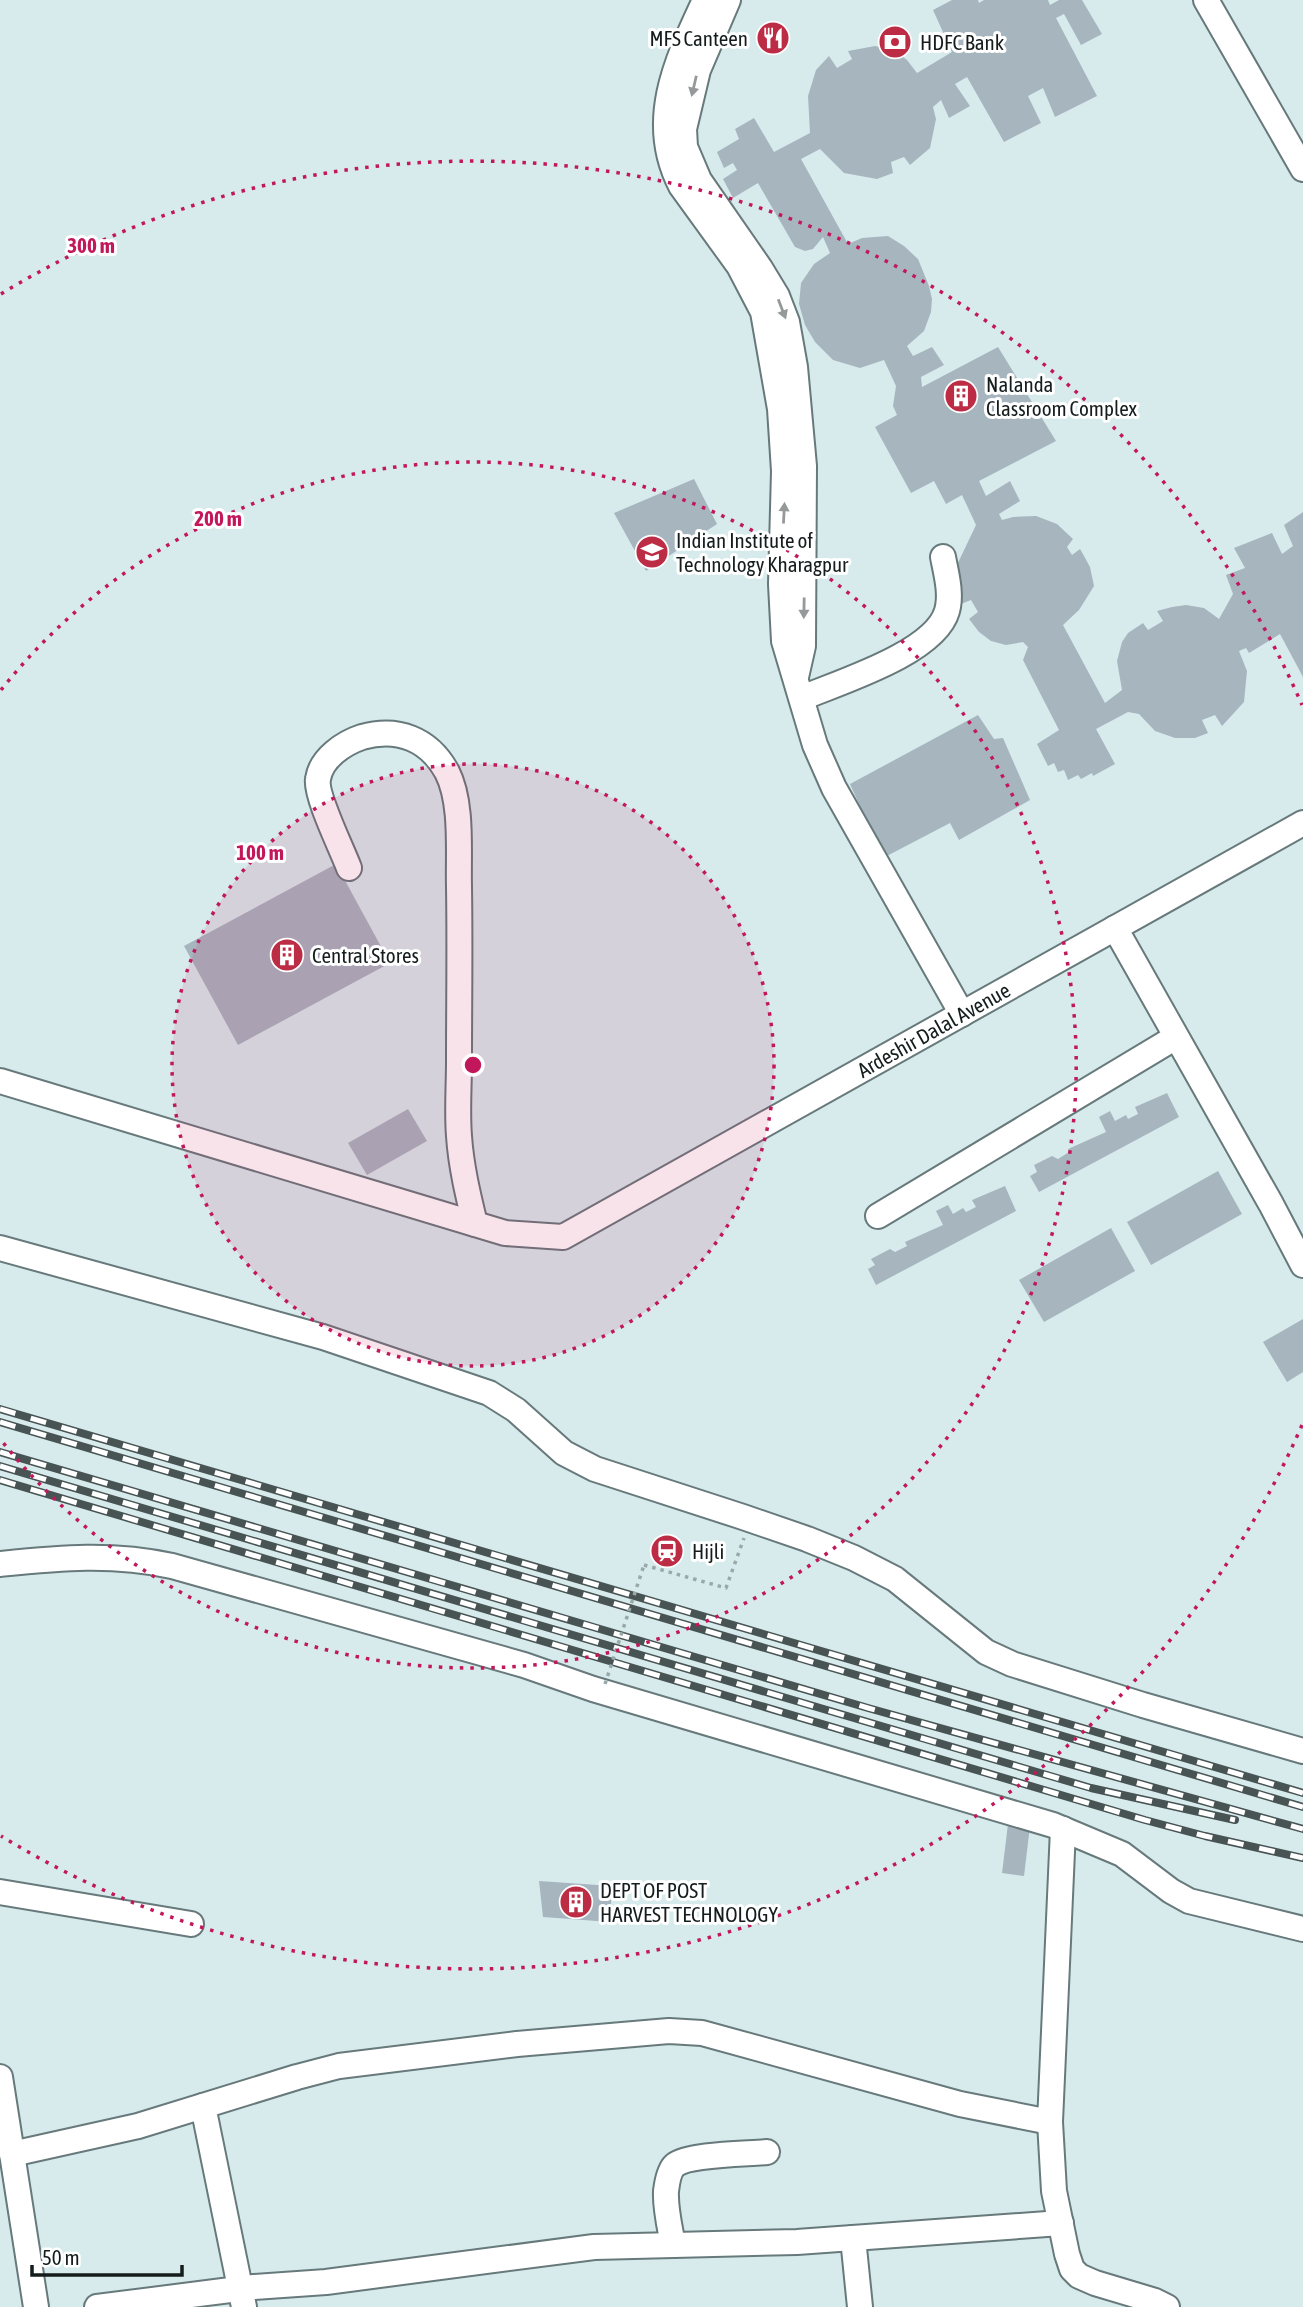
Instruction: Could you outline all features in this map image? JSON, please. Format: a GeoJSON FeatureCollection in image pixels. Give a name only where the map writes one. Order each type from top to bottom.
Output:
{"type":"FeatureCollection","features":[{"type":"Feature","properties":{"kind":"street"},"geometry":{"type":"LineString","coordinates":[[705,0],[671,83],[666,106],[669,152],[681,186],[739,266],[763,312],[780,409],[783,458],[783,641],[815,745],[834,788],[962,1014]]}},
{"type":"Feature","properties":{"kind":"street"},"geometry":{"type":"LineString","coordinates":[[728,0],[698,70],[684,129],[685,147],[699,180],[760,268],[777,296],[787,322],[795,367],[804,466],[803,646],[799,688]]}},
{"type":"Feature","properties":{"kind":"street"},"geometry":{"type":"LineString","coordinates":[[1206,0],[1303,169]]}},
{"type":"Feature","properties":{"kind":"street"},"geometry":{"type":"LineString","coordinates":[[799,688],[909,652],[932,635],[948,608],[943,556]]}},
{"type":"Feature","properties":{"kind":"street"},"geometry":{"type":"LineString","coordinates":[[349,868],[317,781],[322,767],[334,753],[353,740],[380,732],[409,737],[427,746],[446,772],[454,792],[459,906],[459,1135],[464,1181],[475,1224]]}},
{"type":"Feature","properties":{"kind":"street","name":"Ardeshir Dalal Avenue"},"geometry":{"type":"LineString","coordinates":[[475,1224],[505,1233],[563,1237],[1303,823]]}},
{"type":"Feature","properties":{"kind":"street"},"geometry":{"type":"LineString","coordinates":[[1115,928],[1303,1265]]}},
{"type":"Feature","properties":{"kind":"street"},"geometry":{"type":"LineString","coordinates":[[878,1216],[1177,1037]]}},
{"type":"Feature","properties":{"kind":"street"},"geometry":{"type":"LineString","coordinates":[[0,1082],[475,1224]]}},
{"type":"Feature","properties":{"kind":"street"},"geometry":{"type":"LineString","coordinates":[[0,1248],[323,1337],[489,1393],[516,1410],[564,1453],[596,1469],[819,1544],[895,1579],[986,1652],[1012,1664],[1303,1751]]}},
{"type":"Feature","properties":{"kind":"street"},"geometry":{"type":"LineString","coordinates":[[0,1564],[71,1557],[139,1559],[172,1566],[524,1665],[593,1689],[944,1791],[1063,1829],[1122,1854],[1171,1891],[1189,1901],[1303,1929]]}},
{"type":"Feature","properties":{"kind":"street"},"geometry":{"type":"LineString","coordinates":[[1063,1829],[1049,2122],[1054,2191],[1067,2254],[1072,2269],[1079,2276],[1167,2307]]}},
{"type":"Feature","properties":{"kind":"street"},"geometry":{"type":"LineString","coordinates":[[0,1892],[191,1924]]}},
{"type":"Feature","properties":{"kind":"street"},"geometry":{"type":"LineString","coordinates":[[12,2154],[138,2126],[339,2066],[517,2044],[668,2031],[702,2033],[960,2104],[1049,2122]]}},
{"type":"Feature","properties":{"kind":"street"},"geometry":{"type":"LineString","coordinates":[[0,2077],[36,2307]]}},
{"type":"Feature","properties":{"kind":"street"},"geometry":{"type":"LineString","coordinates":[[203,2106],[242,2298]]}},
{"type":"Feature","properties":{"kind":"street"},"geometry":{"type":"LineString","coordinates":[[673,2245],[666,2192],[668,2177],[674,2166],[686,2160],[711,2156],[766,2152]]}},
{"type":"Feature","properties":{"kind":"street"},"geometry":{"type":"LineString","coordinates":[[97,2307],[242,2298],[326,2282],[594,2247],[853,2238],[1061,2223]]}},
{"type":"Feature","properties":{"kind":"street"},"geometry":{"type":"LineString","coordinates":[[853,2238],[860,2307]]}},
{"type":"Feature","properties":{"kind":"path"},"geometry":{"type":"LineString","coordinates":[[605,1684],[644,1565],[726,1588],[751,1520]]}},
{"type":"Feature","properties":{"kind":"building","name":"Nalanda Classroom Complex"},"geometry":{"type":"Polygon","coordinates":[[[952,0],[978,0],[979,3],[984,0],[1048,0],[1050,5],[1059,0],[1082,0],[1102,34],[1081,45],[1064,14],[1056,18],[1097,96],[1055,117],[1043,88],[1028,96],[1041,123],[1004,142],[967,77],[955,84],[970,106],[949,118],[941,100],[933,107],[936,119],[930,148],[910,165],[904,157],[891,162],[893,173],[877,179],[844,173],[820,149],[801,159],[848,244],[862,238],[888,236],[918,259],[929,286],[931,312],[924,331],[907,346],[913,356],[932,347],[944,365],[921,377],[922,387],[998,347],[1056,441],[979,481],[986,496],[1010,481],[1020,501],[999,514],[1002,520],[1036,516],[1057,524],[1073,539],[1067,547],[1072,555],[1080,549],[1084,556],[1090,567],[1094,586],[1079,610],[1063,625],[1105,703],[1122,690],[1117,661],[1122,642],[1128,633],[1143,623],[1148,630],[1163,621],[1157,611],[1172,607],[1186,605],[1204,608],[1219,619],[1233,594],[1226,575],[1245,568],[1234,548],[1272,533],[1282,554],[1293,546],[1284,525],[1303,512],[1303,677],[1280,634],[1249,653],[1246,648],[1239,651],[1247,671],[1244,702],[1222,726],[1215,715],[1202,720],[1208,733],[1195,738],[1175,738],[1155,731],[1139,714],[1128,712],[1096,729],[1115,764],[1081,779],[1078,775],[1068,780],[1064,770],[1058,772],[1054,763],[1048,766],[1037,744],[1059,730],[1023,660],[1028,647],[1023,642],[1006,645],[991,641],[979,632],[969,619],[978,612],[971,600],[961,604],[955,584],[956,567],[976,525],[962,495],[946,504],[934,481],[911,493],[875,427],[897,415],[893,406],[896,386],[884,360],[860,368],[833,360],[815,342],[805,325],[799,304],[801,283],[814,264],[830,253],[823,237],[813,249],[805,251],[795,247],[758,183],[733,198],[723,179],[737,170],[733,163],[724,168],[717,152],[739,139],[735,129],[754,118],[774,152],[810,133],[808,96],[816,70],[829,56],[837,68],[852,59],[848,51],[875,46],[894,50],[907,60],[917,73],[952,52],[933,10],[952,0]]]}},
{"type":"Feature","properties":{"kind":"building"},"geometry":{"type":"Polygon","coordinates":[[[694,479],[717,524],[646,571],[614,513],[694,479]]]}},
{"type":"Feature","properties":{"kind":"building"},"geometry":{"type":"Polygon","coordinates":[[[978,715],[994,739],[1003,738],[1030,800],[959,840],[950,823],[883,858],[850,784],[978,715]]]}},
{"type":"Feature","properties":{"kind":"building","name":"Central Stores"},"geometry":{"type":"Polygon","coordinates":[[[336,864],[390,963],[238,1045],[184,946],[336,864]]]}},
{"type":"Feature","properties":{"kind":"building"},"geometry":{"type":"Polygon","coordinates":[[[1167,1093],[1179,1117],[1039,1192],[1030,1176],[1037,1172],[1034,1165],[1052,1156],[1058,1159],[1069,1152],[1068,1149],[1106,1132],[1099,1117],[1110,1111],[1115,1121],[1126,1115],[1128,1119],[1138,1114],[1135,1107],[1167,1093]]]}},
{"type":"Feature","properties":{"kind":"building"},"geometry":{"type":"Polygon","coordinates":[[[408,1109],[427,1141],[367,1175],[348,1143],[408,1109]]]}},
{"type":"Feature","properties":{"kind":"building"},"geometry":{"type":"Polygon","coordinates":[[[1218,1171],[1242,1214],[1151,1265],[1127,1222],[1218,1171]]]}},
{"type":"Feature","properties":{"kind":"building"},"geometry":{"type":"Polygon","coordinates":[[[1005,1186],[1016,1211],[876,1285],[868,1269],[875,1265],[871,1259],[890,1249],[895,1252],[907,1246],[905,1242],[943,1225],[936,1211],[948,1205],[953,1214],[963,1208],[966,1212],[976,1207],[972,1200],[1005,1186]]]}},
{"type":"Feature","properties":{"kind":"building"},"geometry":{"type":"Polygon","coordinates":[[[1111,1228],[1135,1271],[1044,1322],[1019,1280],[1111,1228]]]}},
{"type":"Feature","properties":{"kind":"building"},"geometry":{"type":"Polygon","coordinates":[[[1303,1319],[1303,1372],[1287,1382],[1263,1342],[1303,1319]]]}},
{"type":"Feature","properties":{"kind":"building"},"geometry":{"type":"Polygon","coordinates":[[[1008,1824],[1030,1826],[1024,1876],[1002,1873],[1008,1824]]]}},
{"type":"Feature","properties":{"kind":"building","name":"DEPT OF POST HARVEST TECHNOLOGY"},"geometry":{"type":"Polygon","coordinates":[[[539,1881],[612,1886],[610,1922],[543,1917],[539,1881]]]}},
{"type":"Feature","properties":{"kind":"railway"},"geometry":{"type":"LineString","coordinates":[[0,1409],[1303,1793]]}},
{"type":"Feature","properties":{"kind":"railway"},"geometry":{"type":"LineString","coordinates":[[0,1422],[1303,1807]]}},
{"type":"Feature","properties":{"kind":"railway"},"geometry":{"type":"LineString","coordinates":[[0,1452],[868,1708],[1303,1829]]}},
{"type":"Feature","properties":{"kind":"railway"},"geometry":{"type":"LineString","coordinates":[[0,1466],[1091,1788],[1235,1820]]}},
{"type":"Feature","properties":{"kind":"railway"},"geometry":{"type":"LineString","coordinates":[[0,1480],[1145,1820],[1303,1858]]}},
{"type":"Feature","properties":{"kind":"place","name":"MFS Canteen"},"geometry":{"type":"Point","coordinates":[773,38]}},
{"type":"Feature","properties":{"kind":"place","name":"HDFC Bank"},"geometry":{"type":"Point","coordinates":[895,42]}},
{"type":"Feature","properties":{"kind":"place","name":"Nalanda Classroom Complex"},"geometry":{"type":"Point","coordinates":[961,396]}},
{"type":"Feature","properties":{"kind":"place","name":"Indian Institute of Technology Kharagpur"},"geometry":{"type":"Point","coordinates":[652,552]}},
{"type":"Feature","properties":{"kind":"place","name":"Central Stores"},"geometry":{"type":"Point","coordinates":[287,955]}},
{"type":"Feature","properties":{"kind":"place","name":"Hijli"},"geometry":{"type":"Point","coordinates":[667,1551]}},
{"type":"Feature","properties":{"kind":"place","name":"DEPT OF POST HARVEST TECHNOLOGY"},"geometry":{"type":"Point","coordinates":[576,1902]}}]}
